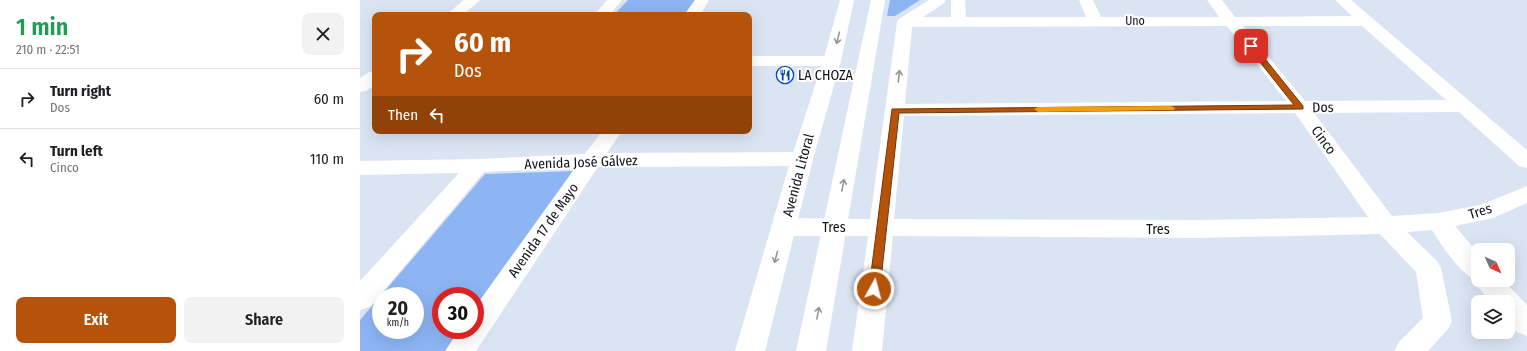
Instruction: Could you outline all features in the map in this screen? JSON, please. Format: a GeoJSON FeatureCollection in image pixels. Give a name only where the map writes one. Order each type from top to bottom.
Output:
{"type":"FeatureCollection","features":[{"type":"Feature","properties":{"kind":"street"},"geometry":{"type":"LineString","coordinates":[[458,12],[473,0]]}},
{"type":"Feature","properties":{"kind":"street"},"geometry":{"type":"LineString","coordinates":[[605,12],[615,0]]}},
{"type":"Feature","properties":{"kind":"street"},"geometry":{"type":"LineString","coordinates":[[694,12],[702,0]]}},
{"type":"Feature","properties":{"kind":"street","name":"Avenida Litoral"},"geometry":{"type":"LineString","coordinates":[[750,351],[802,159],[832,61],[847,0]]}},
{"type":"Feature","properties":{"kind":"street"},"geometry":{"type":"LineString","coordinates":[[811,351],[878,0]]}},
{"type":"Feature","properties":{"kind":"street"},"geometry":{"type":"LineString","coordinates":[[867,351],[905,22],[940,0]]}},
{"type":"Feature","properties":{"kind":"street"},"geometry":{"type":"LineString","coordinates":[[958,0],[959,22]]}},
{"type":"Feature","properties":{"kind":"street"},"geometry":{"type":"LineString","coordinates":[[1086,0],[1096,22]]}},
{"type":"Feature","properties":{"kind":"street","name":"Cinco"},"geometry":{"type":"LineString","coordinates":[[1214,0],[1300,107],[1386,225],[1428,268],[1438,321],[1409,351]]}},
{"type":"Feature","properties":{"kind":"street"},"geometry":{"type":"LineString","coordinates":[[1342,0],[1527,161]]}},
{"type":"Feature","properties":{"kind":"street","name":"Uno"},"geometry":{"type":"LineString","coordinates":[[905,22],[1366,21]]}},
{"type":"Feature","properties":{"kind":"street"},"geometry":{"type":"LineString","coordinates":[[752,62],[832,61]]}},
{"type":"Feature","properties":{"kind":"street"},"geometry":{"type":"LineString","coordinates":[[360,87],[372,78]]}},
{"type":"Feature","properties":{"kind":"street","name":"Dos"},"geometry":{"type":"LineString","coordinates":[[895,110],[1463,106]]}},
{"type":"Feature","properties":{"kind":"street","name":"Avenida 17 de Mayo"},"geometry":{"type":"LineString","coordinates":[[484,317],[610,134]]}},
{"type":"Feature","properties":{"kind":"street","name":"Avenida José Gálvez"},"geometry":{"type":"LineString","coordinates":[[360,168],[478,166],[591,160],[802,159]]}},
{"type":"Feature","properties":{"kind":"street"},"geometry":{"type":"LineString","coordinates":[[360,299],[478,166]]}},
{"type":"Feature","properties":{"kind":"street","name":"Tres"},"geometry":{"type":"LineString","coordinates":[[784,227],[1198,229],[1386,225],[1438,221],[1485,212],[1527,194]]}},
{"type":"Feature","properties":{"kind":"street"},"geometry":{"type":"LineString","coordinates":[[1438,221],[1456,246],[1471,262]]}},
{"type":"Feature","properties":{"kind":"street"},"geometry":{"type":"LineString","coordinates":[[1493,287],[1500,295]]}},
{"type":"Feature","properties":{"kind":"street"},"geometry":{"type":"LineString","coordinates":[[1515,311],[1527,324]]}},
{"type":"Feature","properties":{"kind":"street","name":"Avenida 17 de Mayo"},"geometry":{"type":"LineString","coordinates":[[460,351],[469,339]]}},
{"type":"Feature","properties":{"kind":"shaded area"},"geometry":{"type":"Polygon","coordinates":[[[628,0],[695,0],[687,12],[617,12],[628,0]]]}},
{"type":"Feature","properties":{"kind":"shaded area"},"geometry":{"type":"Polygon","coordinates":[[[890,0],[920,0],[895,16],[887,16],[890,0]]]}},
{"type":"Feature","properties":{"kind":"shaded area"},"geometry":{"type":"Polygon","coordinates":[[[575,171],[484,299],[484,287],[432,287],[432,339],[457,339],[448,351],[360,351],[360,320],[372,306],[372,339],[424,339],[424,287],[388,287],[485,174],[575,171]]]}},
{"type":"Feature","properties":{"kind":"slow traffic"},"geometry":{"type":"LineString","coordinates":[[1038,109],[1171,108]]}},
{"type":"Feature","properties":{"kind":"place","name":"LA CHOZA"},"geometry":{"type":"Point","coordinates":[785,75]}},
{"type":"Feature","properties":{"kind":"route"},"geometry":{"type":"LineString","coordinates":[[874,289],[895,110],[1300,107],[1251,46]]}}]}
